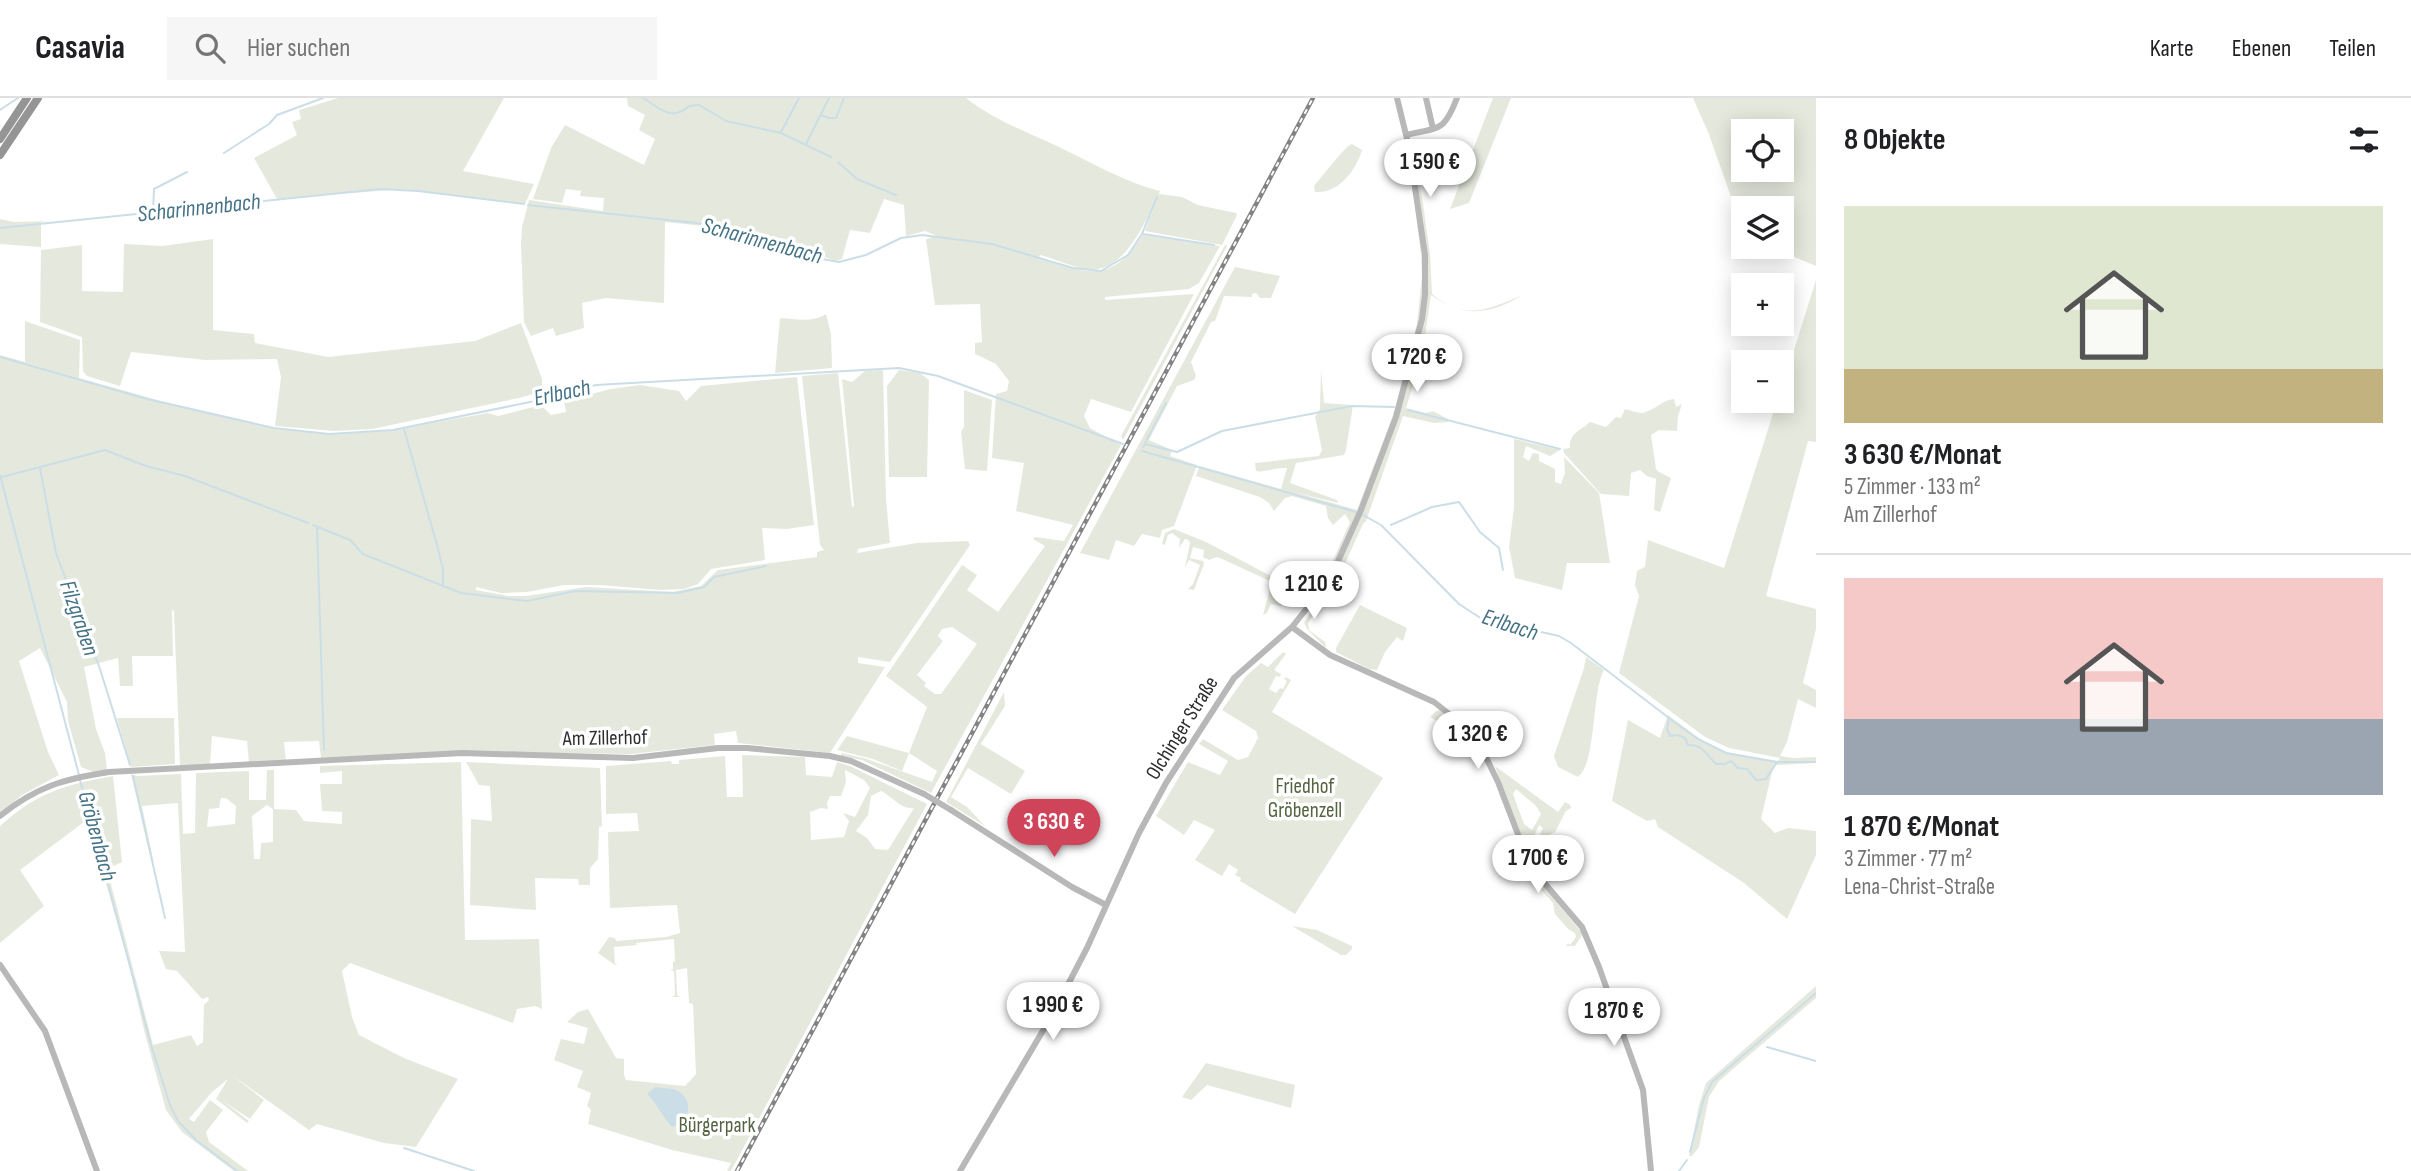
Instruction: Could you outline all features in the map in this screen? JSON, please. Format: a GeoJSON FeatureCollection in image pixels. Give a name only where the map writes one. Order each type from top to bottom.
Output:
{"type":"FeatureCollection","features":[{"type":"Feature","properties":{"kind":"highway"},"geometry":{"type":"LineString","coordinates":[[0,139],[32,100]]}},
{"type":"Feature","properties":{"kind":"highway"},"geometry":{"type":"LineString","coordinates":[[0,155],[32,100]]}},
{"type":"Feature","properties":{"kind":"street","name":"Olchinger Straße"},"geometry":{"type":"LineString","coordinates":[[960,1171],[1051,1017],[1087,948],[1139,832],[1212,709],[1234,678],[1292,627],[1330,579],[1361,510],[1396,417],[1422,319],[1425,295],[1425,255],[1406,135],[1397,98]]}},
{"type":"Feature","properties":{"kind":"street"},"geometry":{"type":"LineString","coordinates":[[1426,98],[1433,129]]}},
{"type":"Feature","properties":{"kind":"street"},"geometry":{"type":"LineString","coordinates":[[1406,135],[1433,129],[1447,122],[1457,98]]}},
{"type":"Feature","properties":{"kind":"street"},"geometry":{"type":"LineString","coordinates":[[1306,610],[1302,623],[1304,630],[1324,650]]}},
{"type":"Feature","properties":{"kind":"street"},"geometry":{"type":"LineString","coordinates":[[1292,627],[1324,650],[1434,702],[1467,728],[1481,747],[1498,782],[1527,858],[1534,871],[1582,927],[1599,967],[1643,1090],[1651,1171]]}},
{"type":"Feature","properties":{"kind":"street","name":"Am Zillerhof"},"geometry":{"type":"LineString","coordinates":[[0,816],[24,797],[66,780],[130,770],[462,753],[633,758],[718,748],[747,748],[830,756],[851,761],[924,794],[1072,887],[1106,905]]}},
{"type":"Feature","properties":{"kind":"street"},"geometry":{"type":"LineString","coordinates":[[0,965],[45,1031],[97,1171]]}},
{"type":"Feature","properties":{"kind":"green space"},"geometry":{"type":"Polygon","coordinates":[[[338,98],[504,98],[463,171],[534,184],[525,204],[403,189],[277,199],[254,158],[297,135],[292,122],[301,119],[299,110],[338,98]]]}},
{"type":"Feature","properties":{"kind":"green space"},"geometry":{"type":"Polygon","coordinates":[[[627,98],[966,98],[1010,125],[1121,177],[1160,191],[1159,194],[1182,197],[1198,205],[1237,215],[1222,245],[1145,231],[1158,196],[1135,240],[1109,265],[1098,269],[1083,269],[1040,255],[1039,259],[1057,264],[1086,271],[1098,271],[1120,262],[1143,235],[1220,246],[1199,283],[1189,289],[1105,297],[1105,300],[1194,294],[1131,412],[1091,399],[1084,416],[1090,428],[1121,445],[931,793],[862,760],[841,756],[841,753],[864,758],[932,782],[937,771],[909,753],[927,707],[886,676],[962,565],[977,575],[967,590],[998,612],[1045,546],[1033,539],[1035,537],[1064,541],[1073,525],[1016,511],[1024,463],[992,458],[996,394],[1007,391],[1009,381],[996,364],[975,354],[975,343],[982,342],[980,304],[935,305],[926,239],[937,236],[925,231],[906,236],[904,205],[884,199],[870,233],[850,230],[842,259],[836,261],[743,230],[665,222],[664,303],[606,298],[582,303],[584,328],[556,336],[553,328],[531,336],[524,322],[521,243],[529,200],[603,211],[604,198],[580,196],[581,191],[566,189],[562,203],[533,199],[551,148],[565,125],[644,165],[655,139],[639,130],[645,115],[628,106],[627,98]],[[952,627],[942,629],[938,636],[943,641],[917,675],[926,683],[924,686],[935,694],[941,694],[977,644],[952,627]]]}},
{"type":"Feature","properties":{"kind":"green space"},"geometry":{"type":"Polygon","coordinates":[[[1493,98],[1511,98],[1469,203],[1450,209],[1493,98]]]}},
{"type":"Feature","properties":{"kind":"green space"},"geometry":{"type":"Polygon","coordinates":[[[1693,98],[1816,98],[1816,266],[1794,257],[1794,196],[1731,197],[1693,98]]]}},
{"type":"Feature","properties":{"kind":"green space"},"geometry":{"type":"Polygon","coordinates":[[[1352,144],[1362,150],[1351,173],[1331,189],[1315,192],[1314,186],[1352,144]]]}},
{"type":"Feature","properties":{"kind":"green space"},"geometry":{"type":"Polygon","coordinates":[[[1419,175],[1430,254],[1432,294],[1454,307],[1442,302],[1431,295],[1422,357],[1406,408],[1426,413],[1433,411],[1448,419],[1448,422],[1434,423],[1403,416],[1366,521],[1337,581],[1308,623],[1309,630],[1325,642],[1326,648],[1307,629],[1304,622],[1318,603],[1311,597],[1334,558],[1350,522],[1345,514],[1333,525],[1328,518],[1326,506],[1292,496],[1285,498],[1274,511],[1269,503],[1260,497],[1196,476],[1200,466],[1281,489],[1287,468],[1256,471],[1255,463],[1319,456],[1322,450],[1315,417],[1320,409],[1321,370],[1324,403],[1353,405],[1346,450],[1344,455],[1296,463],[1290,483],[1337,500],[1338,503],[1294,492],[1357,510],[1393,415],[1417,324],[1422,276],[1412,182],[1419,175]]]}},
{"type":"Feature","properties":{"kind":"green space"},"geometry":{"type":"Polygon","coordinates":[[[0,219],[14,222],[50,221],[41,222],[41,247],[0,244],[0,219]]]}},
{"type":"Feature","properties":{"kind":"green space"},"geometry":{"type":"Polygon","coordinates":[[[213,239],[213,330],[254,334],[255,343],[328,357],[475,341],[521,323],[542,379],[542,387],[537,393],[519,398],[372,429],[334,431],[275,426],[281,377],[277,359],[205,360],[131,352],[120,386],[87,376],[83,371],[82,337],[40,322],[41,250],[82,245],[82,291],[123,292],[124,244],[162,246],[213,239]]]}},
{"type":"Feature","properties":{"kind":"green space"},"geometry":{"type":"Polygon","coordinates":[[[1225,245],[1227,246],[1123,440],[1121,436],[1225,245]]]}},
{"type":"Feature","properties":{"kind":"green space"},"geometry":{"type":"Polygon","coordinates":[[[1235,267],[1280,276],[1271,298],[1260,298],[1256,293],[1252,294],[1252,297],[1224,296],[1215,321],[1211,322],[1191,362],[1196,376],[1194,380],[1177,386],[1149,440],[1172,450],[1170,456],[1197,465],[1174,526],[1162,530],[1160,538],[1142,534],[1134,546],[1116,540],[1109,560],[1080,553],[1235,267]]]}},
{"type":"Feature","properties":{"kind":"green space"},"geometry":{"type":"Polygon","coordinates":[[[1816,280],[1816,442],[1808,441],[1766,596],[1816,609],[1816,629],[1803,683],[1816,690],[1816,708],[1798,699],[1787,742],[1780,756],[1816,757],[1816,763],[1776,765],[1761,819],[1775,833],[1788,828],[1816,831],[1816,855],[1787,919],[1744,883],[1658,827],[1655,819],[1647,821],[1612,801],[1628,720],[1660,738],[1668,715],[1700,739],[1726,752],[1778,761],[1780,758],[1729,748],[1705,737],[1619,673],[1639,596],[1635,585],[1637,571],[1645,567],[1648,540],[1724,568],[1773,413],[1794,413],[1794,350],[1816,280]]]}},
{"type":"Feature","properties":{"kind":"green space"},"geometry":{"type":"Polygon","coordinates":[[[1522,295],[1499,307],[1487,310],[1476,311],[1465,310],[1458,308],[1487,308],[1522,295]]]}},
{"type":"Feature","properties":{"kind":"green space"},"geometry":{"type":"Polygon","coordinates":[[[826,314],[831,334],[832,368],[775,373],[780,318],[810,319],[826,314]]]}},
{"type":"Feature","properties":{"kind":"green space"},"geometry":{"type":"Polygon","coordinates":[[[25,321],[80,340],[79,378],[275,428],[329,434],[392,430],[488,413],[498,416],[541,405],[551,415],[566,412],[564,401],[640,385],[679,391],[686,401],[701,386],[797,377],[814,525],[787,529],[762,528],[765,560],[711,569],[698,584],[684,589],[564,585],[527,592],[501,593],[476,587],[476,590],[509,596],[586,587],[672,592],[701,586],[718,570],[817,557],[817,552],[824,550],[820,545],[802,376],[838,373],[852,507],[842,379],[852,382],[865,371],[883,370],[886,499],[890,543],[858,549],[857,553],[917,543],[968,541],[970,545],[890,662],[858,657],[858,663],[885,667],[830,753],[738,743],[736,731],[714,734],[715,745],[631,754],[455,752],[321,758],[319,741],[284,742],[286,761],[249,763],[247,741],[212,736],[210,764],[180,766],[172,610],[173,656],[132,656],[133,686],[120,686],[118,658],[84,667],[107,770],[93,772],[81,767],[68,721],[67,702],[40,648],[19,661],[48,752],[59,775],[22,795],[0,814],[0,355],[25,362],[25,321]]]}},
{"type":"Feature","properties":{"kind":"green space"},"geometry":{"type":"Polygon","coordinates":[[[899,370],[920,373],[929,380],[927,477],[889,477],[887,386],[899,370]]]}},
{"type":"Feature","properties":{"kind":"green space"},"geometry":{"type":"Polygon","coordinates":[[[964,390],[992,400],[987,471],[965,469],[961,432],[964,427],[964,390]]]}},
{"type":"Feature","properties":{"kind":"green space"},"geometry":{"type":"Polygon","coordinates":[[[1674,399],[1676,407],[1682,404],[1677,431],[1659,430],[1651,435],[1656,469],[1671,478],[1660,512],[1654,510],[1656,479],[1640,470],[1631,473],[1629,496],[1601,494],[1564,453],[1563,449],[1570,448],[1573,436],[1590,422],[1606,427],[1616,417],[1621,418],[1625,409],[1642,413],[1674,399]]]}},
{"type":"Feature","properties":{"kind":"green space"},"geometry":{"type":"Polygon","coordinates":[[[1514,439],[1560,450],[1550,456],[1526,446],[1523,457],[1529,461],[1533,453],[1539,454],[1539,461],[1555,469],[1555,482],[1561,484],[1565,473],[1564,457],[1599,493],[1610,563],[1567,563],[1562,590],[1515,578],[1509,547],[1514,507],[1514,439]]]}},
{"type":"Feature","properties":{"kind":"green space"},"geometry":{"type":"Polygon","coordinates":[[[1174,529],[1206,542],[1277,579],[1274,594],[1282,602],[1281,606],[1271,604],[1263,615],[1272,582],[1220,558],[1209,560],[1203,557],[1204,550],[1193,547],[1190,558],[1203,561],[1204,564],[1194,590],[1188,589],[1193,584],[1200,565],[1189,560],[1185,567],[1190,543],[1188,540],[1185,539],[1179,548],[1180,539],[1172,533],[1168,535],[1165,545],[1162,544],[1165,533],[1174,529]]]}},
{"type":"Feature","properties":{"kind":"green space"},"geometry":{"type":"Polygon","coordinates":[[[1360,605],[1407,628],[1403,641],[1397,637],[1385,652],[1377,670],[1369,669],[1336,652],[1360,605]]]}},
{"type":"Feature","properties":{"kind":"green space","name":"Friedhof Gröbenzell"},"geometry":{"type":"Polygon","coordinates":[[[1283,652],[1286,654],[1274,670],[1281,674],[1280,677],[1276,676],[1269,689],[1276,693],[1280,688],[1283,689],[1286,677],[1291,680],[1272,712],[1383,778],[1295,914],[1240,881],[1241,878],[1235,875],[1238,870],[1229,864],[1222,876],[1195,860],[1215,830],[1194,820],[1184,835],[1156,816],[1188,762],[1220,775],[1228,761],[1199,744],[1203,739],[1238,760],[1248,757],[1258,738],[1256,731],[1222,710],[1246,676],[1261,663],[1268,667],[1283,652]]]}},
{"type":"Feature","properties":{"kind":"green space"},"geometry":{"type":"Polygon","coordinates":[[[1586,657],[1604,670],[1597,695],[1588,757],[1578,777],[1558,767],[1554,756],[1586,657]]]}},
{"type":"Feature","properties":{"kind":"green space"},"geometry":{"type":"Polygon","coordinates":[[[1004,692],[1005,706],[981,744],[1025,771],[1011,794],[968,768],[951,797],[967,807],[985,826],[946,802],[1004,692]]]}},
{"type":"Feature","properties":{"kind":"green space"},"geometry":{"type":"Polygon","coordinates":[[[1440,710],[1465,731],[1483,758],[1476,762],[1457,735],[1430,717],[1440,710]]]}},
{"type":"Feature","properties":{"kind":"green space"},"geometry":{"type":"Polygon","coordinates":[[[117,718],[174,718],[175,764],[131,767],[117,718]]]}},
{"type":"Feature","properties":{"kind":"green space"},"geometry":{"type":"Polygon","coordinates":[[[847,736],[909,753],[902,771],[873,759],[837,750],[847,736]]]}},
{"type":"Feature","properties":{"kind":"green space","name":"Bürgerpark"},"geometry":{"type":"Polygon","coordinates":[[[742,755],[805,757],[806,775],[832,777],[837,762],[927,804],[731,1171],[727,1171],[731,1163],[672,1150],[588,1124],[591,1110],[587,1106],[591,1093],[577,1087],[583,1071],[554,1060],[561,1039],[584,1044],[588,1028],[567,1022],[578,1012],[588,1009],[616,1058],[624,1059],[626,1080],[685,1086],[696,1074],[693,1004],[689,1003],[687,968],[676,970],[677,995],[680,997],[672,997],[675,995],[674,971],[670,970],[673,969],[675,961],[674,939],[614,947],[615,964],[618,965],[615,965],[598,953],[609,937],[615,938],[616,941],[666,937],[680,933],[677,905],[610,908],[608,832],[639,831],[637,813],[606,814],[606,766],[671,761],[672,764],[679,764],[679,760],[725,756],[727,797],[743,797],[742,755]],[[845,770],[846,782],[841,796],[830,796],[828,809],[821,808],[810,812],[811,840],[844,837],[849,821],[843,813],[855,817],[870,788],[864,780],[845,770]],[[881,791],[871,796],[868,815],[856,831],[867,838],[875,849],[888,850],[914,808],[901,805],[881,791]]]}},
{"type":"Feature","properties":{"kind":"green space"},"geometry":{"type":"Polygon","coordinates":[[[461,762],[465,940],[539,939],[542,1009],[535,1006],[517,1009],[513,1023],[350,963],[342,971],[352,1017],[359,1035],[404,1058],[458,1079],[416,1147],[384,1143],[317,1124],[309,1130],[232,1075],[264,1100],[250,1119],[223,1101],[249,1121],[247,1123],[216,1099],[228,1079],[212,1092],[189,1119],[194,1122],[210,1100],[223,1110],[206,1132],[209,1142],[248,1171],[234,1171],[182,1132],[166,1110],[88,819],[20,870],[44,906],[0,943],[0,826],[27,805],[52,792],[113,776],[122,862],[107,869],[153,1045],[191,1035],[197,1046],[203,1042],[204,1005],[209,1000],[208,997],[202,999],[177,971],[166,969],[159,951],[185,952],[178,803],[142,806],[151,859],[131,774],[181,774],[183,834],[195,833],[196,773],[249,771],[249,800],[266,800],[267,770],[274,770],[274,809],[296,810],[304,821],[342,824],[342,812],[322,811],[320,784],[342,784],[342,771],[320,773],[320,766],[461,762]],[[221,798],[219,808],[209,809],[207,827],[235,824],[236,806],[226,798],[221,798]],[[267,805],[252,816],[254,859],[260,859],[261,843],[273,842],[273,809],[267,805]]]}},
{"type":"Feature","properties":{"kind":"green space"},"geometry":{"type":"Polygon","coordinates":[[[466,762],[600,768],[602,826],[599,827],[598,859],[590,868],[590,885],[579,885],[578,879],[535,878],[536,910],[470,905],[471,819],[492,821],[490,786],[479,785],[466,762]]]}},
{"type":"Feature","properties":{"kind":"green space"},"geometry":{"type":"Polygon","coordinates":[[[1495,766],[1558,812],[1565,802],[1570,805],[1571,808],[1566,811],[1555,832],[1543,838],[1540,834],[1543,828],[1539,825],[1532,841],[1537,844],[1542,840],[1537,847],[1532,847],[1529,854],[1526,853],[1495,766]],[[1516,789],[1513,794],[1524,824],[1532,830],[1541,814],[1536,806],[1516,789]]]}},
{"type":"Feature","properties":{"kind":"green space"},"geometry":{"type":"Polygon","coordinates":[[[1517,846],[1532,872],[1583,934],[1575,946],[1566,946],[1576,937],[1575,933],[1555,914],[1553,903],[1518,864],[1511,849],[1517,846]]]}},
{"type":"Feature","properties":{"kind":"green space"},"geometry":{"type":"Polygon","coordinates":[[[1292,926],[1317,930],[1352,946],[1352,949],[1346,955],[1341,955],[1292,926]]]}},
{"type":"Feature","properties":{"kind":"green space"},"geometry":{"type":"Polygon","coordinates":[[[1816,986],[1816,998],[1719,1081],[1709,1097],[1699,1147],[1689,1156],[1706,1083],[1816,986]]]}},
{"type":"Feature","properties":{"kind":"green space"},"geometry":{"type":"Polygon","coordinates":[[[1206,1063],[1295,1085],[1291,1108],[1207,1085],[1191,1100],[1182,1097],[1206,1063]]]}},
{"type":"Feature","properties":{"kind":"shaded area"},"geometry":{"type":"Polygon","coordinates":[[[655,1087],[673,1089],[685,1097],[687,1114],[679,1124],[672,1127],[647,1094],[655,1087]]]}},
{"type":"Feature","properties":{"kind":"waterway"},"geometry":{"type":"LineString","coordinates":[[0,110],[18,98]]}},
{"type":"Feature","properties":{"kind":"waterway"},"geometry":{"type":"LineString","coordinates":[[224,153],[269,124],[277,115],[323,98]]}},
{"type":"Feature","properties":{"kind":"waterway"},"geometry":{"type":"LineString","coordinates":[[643,98],[665,112],[676,113],[688,107]]}},
{"type":"Feature","properties":{"kind":"waterway"},"geometry":{"type":"LineString","coordinates":[[781,132],[799,98]]}},
{"type":"Feature","properties":{"kind":"waterway"},"geometry":{"type":"LineString","coordinates":[[806,144],[829,98]]}},
{"type":"Feature","properties":{"kind":"waterway"},"geometry":{"type":"LineString","coordinates":[[821,115],[836,118],[844,98]]}},
{"type":"Feature","properties":{"kind":"waterway"},"geometry":{"type":"LineString","coordinates":[[689,106],[699,105],[726,121],[781,133],[831,157]]}},
{"type":"Feature","properties":{"kind":"waterway"},"geometry":{"type":"LineString","coordinates":[[838,162],[857,179],[896,195]]}},
{"type":"Feature","properties":{"kind":"waterway"},"geometry":{"type":"LineString","coordinates":[[153,212],[154,189],[187,172]]}},
{"type":"Feature","properties":{"kind":"waterway","name":"Scharinnenbach"},"geometry":{"type":"LineString","coordinates":[[0,228],[380,189],[524,204]]}},
{"type":"Feature","properties":{"kind":"waterway","name":"Scharinnenbach"},"geometry":{"type":"LineString","coordinates":[[528,205],[696,223],[749,234],[810,257],[839,262],[866,255],[901,238],[922,235],[992,244],[1073,268],[1101,271],[1128,255],[1142,234],[1157,197]]}},
{"type":"Feature","properties":{"kind":"waterway"},"geometry":{"type":"LineString","coordinates":[[1143,234],[1214,245]]}},
{"type":"Feature","properties":{"kind":"waterway","name":"Erlbach"},"geometry":{"type":"LineString","coordinates":[[0,357],[147,399],[274,428],[329,434],[393,430],[545,399],[596,385],[899,368],[938,376],[1123,444]]}},
{"type":"Feature","properties":{"kind":"waterway"},"geometry":{"type":"LineString","coordinates":[[1145,443],[1166,403]]}},
{"type":"Feature","properties":{"kind":"waterway"},"geometry":{"type":"LineString","coordinates":[[1143,447],[1145,444],[1177,452],[1222,431],[1352,406],[1394,407]]}},
{"type":"Feature","properties":{"kind":"waterway"},"geometry":{"type":"LineString","coordinates":[[1408,410],[1560,449]]}},
{"type":"Feature","properties":{"kind":"waterway"},"geometry":{"type":"LineString","coordinates":[[404,429],[443,569],[443,586]]}},
{"type":"Feature","properties":{"kind":"waterway"},"geometry":{"type":"LineString","coordinates":[[2,477],[105,450],[146,466],[185,476],[308,523]]}},
{"type":"Feature","properties":{"kind":"waterway","name":"Erlbach"},"geometry":{"type":"LineString","coordinates":[[1142,451],[1356,512]]}},
{"type":"Feature","properties":{"kind":"waterway","name":"Filzgraben"},"geometry":{"type":"LineString","coordinates":[[40,468],[56,553],[100,669],[130,765]]}},
{"type":"Feature","properties":{"kind":"waterway","name":"Gröbenbach"},"geometry":{"type":"LineString","coordinates":[[0,475],[79,775]]}},
{"type":"Feature","properties":{"kind":"waterway"},"geometry":{"type":"LineString","coordinates":[[1391,525],[1432,507],[1459,502],[1480,532],[1499,548],[1503,570]]}},
{"type":"Feature","properties":{"kind":"waterway","name":"Erlbach"},"geometry":{"type":"LineString","coordinates":[[1363,515],[1381,525],[1459,604],[1482,619],[1559,636],[1571,643],[1669,718],[1667,729],[1670,736],[1685,738],[1688,745],[1700,748],[1716,764],[1731,761],[1738,768],[1747,769],[1756,780],[1766,779],[1777,762],[1816,762]]}},
{"type":"Feature","properties":{"kind":"waterway"},"geometry":{"type":"LineString","coordinates":[[313,525],[350,540],[363,554],[461,593],[527,601],[575,591],[678,593],[704,587],[714,577],[766,566]]}},
{"type":"Feature","properties":{"kind":"waterway"},"geometry":{"type":"LineString","coordinates":[[317,527],[324,750]]}},
{"type":"Feature","properties":{"kind":"waterway","name":"Erlbach"},"geometry":{"type":"LineString","coordinates":[[1670,719],[1698,739],[1726,753],[1776,762]]}},
{"type":"Feature","properties":{"kind":"waterway"},"geometry":{"type":"LineString","coordinates":[[133,776],[165,918]]}},
{"type":"Feature","properties":{"kind":"waterway","name":"Gröbenbach"},"geometry":{"type":"LineString","coordinates":[[80,780],[152,1048],[170,1105],[178,1121],[196,1140],[237,1171]]}},
{"type":"Feature","properties":{"kind":"waterway"},"geometry":{"type":"LineString","coordinates":[[1690,1152],[1704,1098],[1712,1082],[1816,993]]}},
{"type":"Feature","properties":{"kind":"waterway"},"geometry":{"type":"LineString","coordinates":[[1767,1047],[1816,1061]]}},
{"type":"Feature","properties":{"kind":"waterway"},"geometry":{"type":"LineString","coordinates":[[404,1148],[474,1171]]}},
{"type":"Feature","properties":{"kind":"waterway"},"geometry":{"type":"LineString","coordinates":[[1679,1171],[1687,1160]]}},
{"type":"Feature","properties":{"kind":"railway"},"geometry":{"type":"LineString","coordinates":[[737,1171],[1313,98]]}}]}
